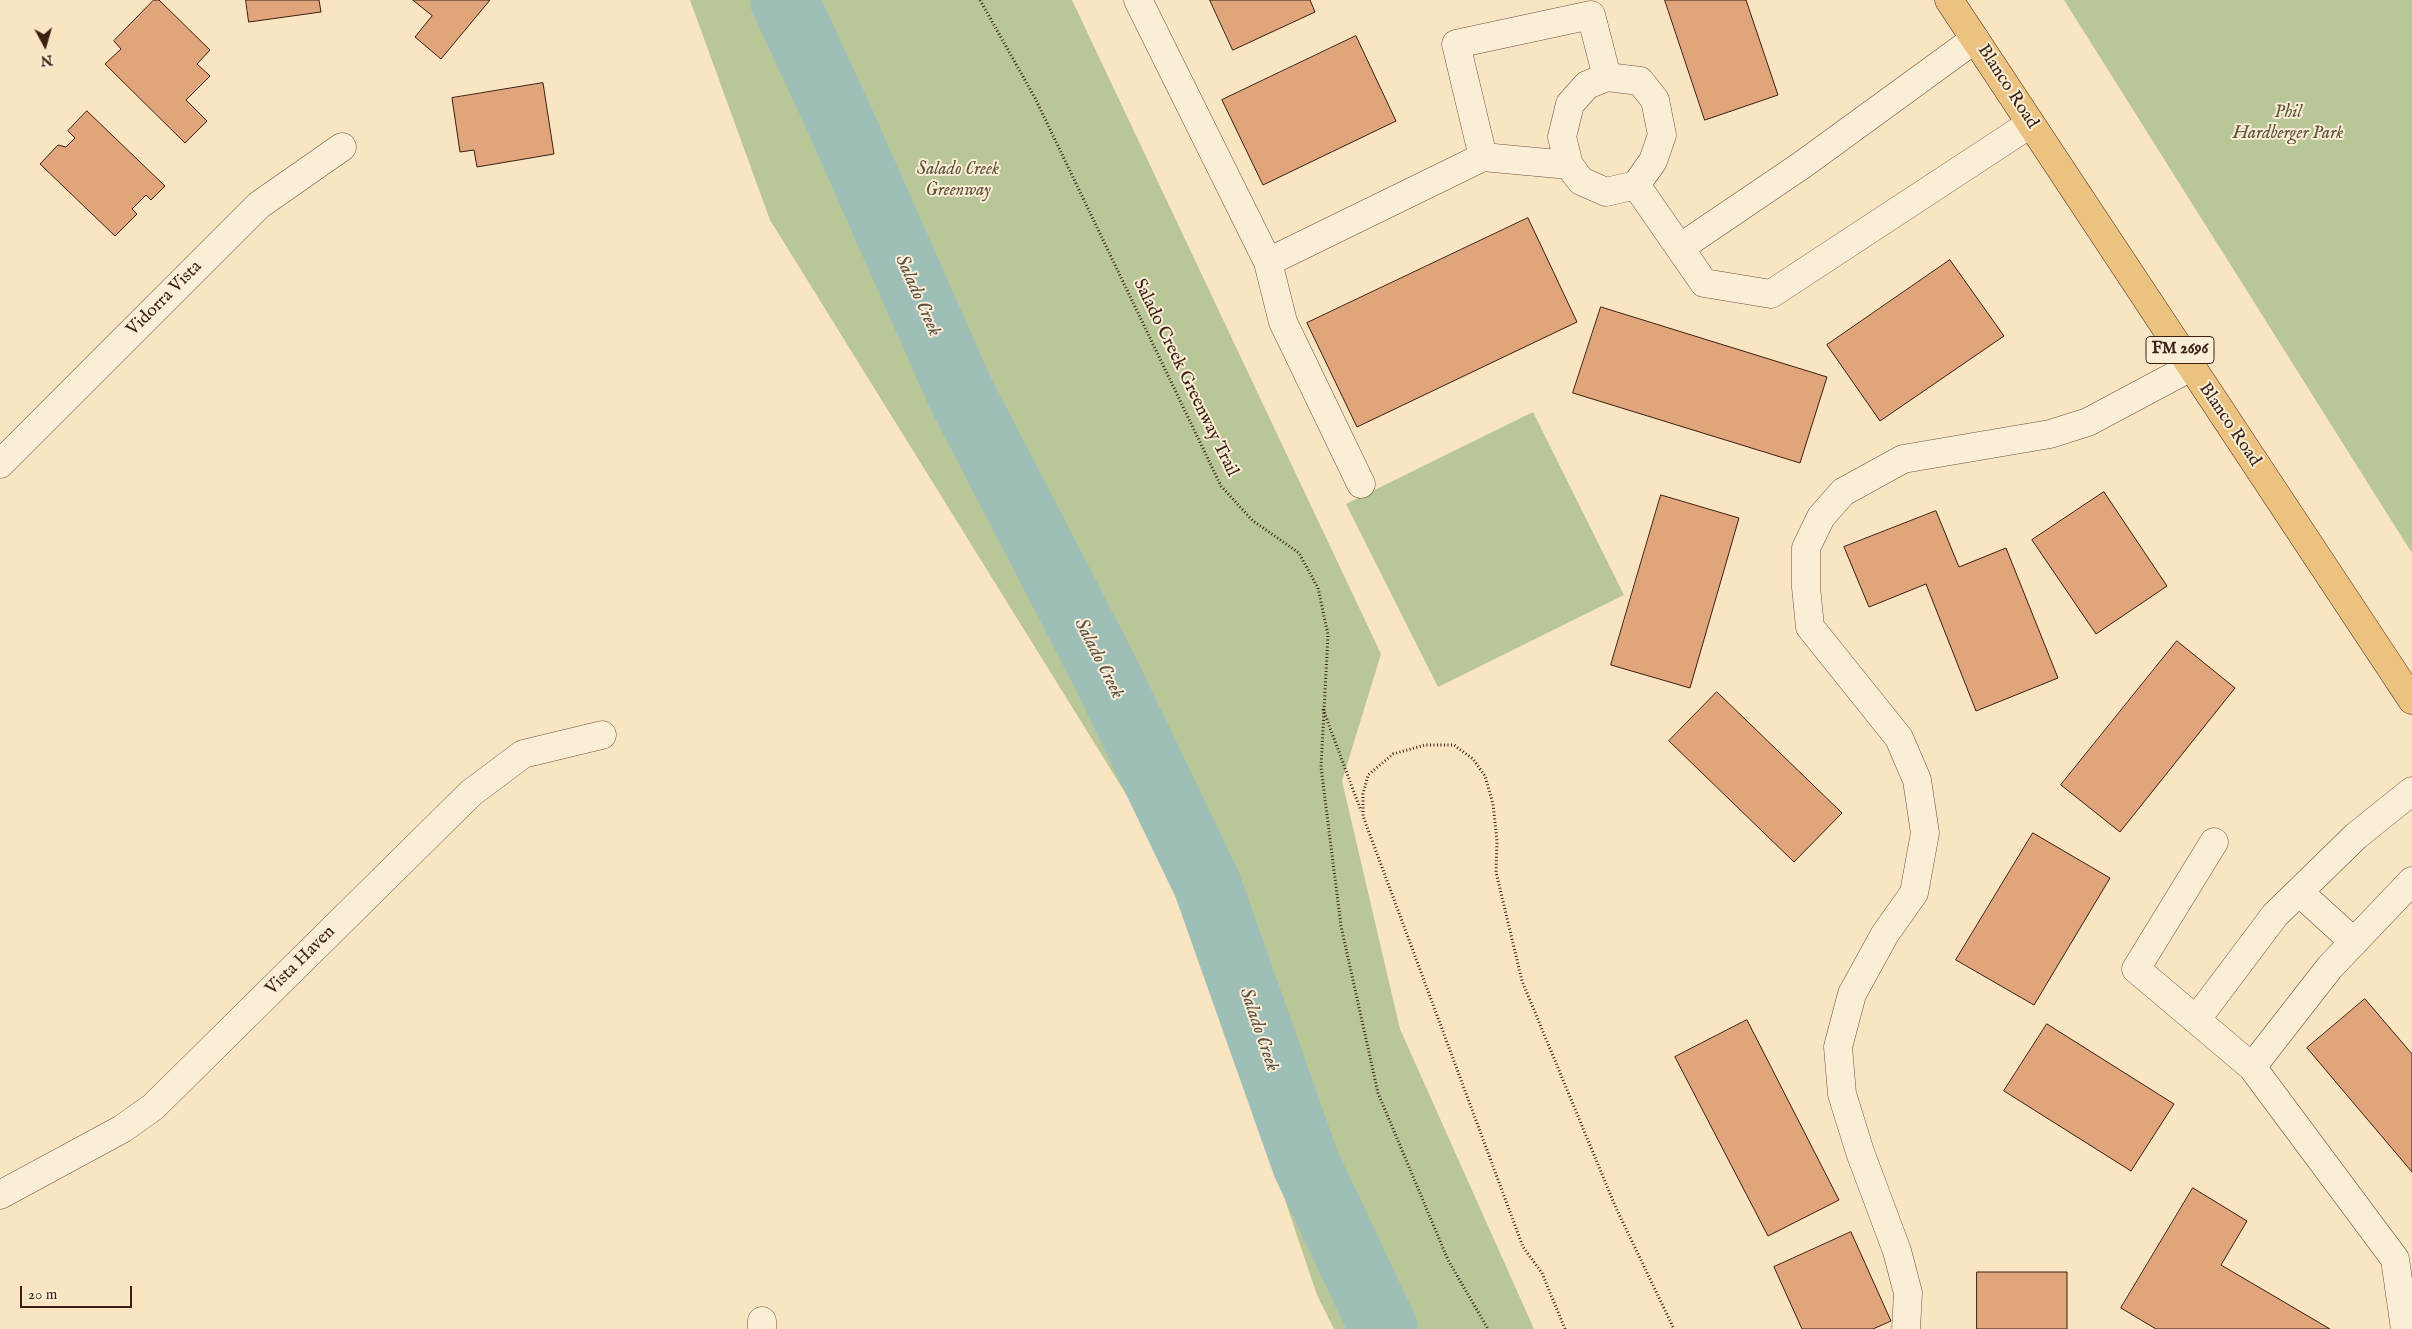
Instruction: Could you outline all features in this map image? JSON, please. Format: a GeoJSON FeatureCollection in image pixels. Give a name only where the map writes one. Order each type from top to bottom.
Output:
{"type":"FeatureCollection","features":[{"type":"Feature","properties":{"kind":"main road","name":"Blanco Road"},"geometry":{"type":"LineString","coordinates":[[1949,0],[2412,700]]}},
{"type":"Feature","properties":{"kind":"street"},"geometry":{"type":"LineString","coordinates":[[1138,0],[1268,262],[1283,322],[1361,484]]}},
{"type":"Feature","properties":{"kind":"street"},"geometry":{"type":"LineString","coordinates":[[1483,157],[1456,44],[1591,14],[1607,77]]}},
{"type":"Feature","properties":{"kind":"street"},"geometry":{"type":"LineString","coordinates":[[1681,247],[1802,165],[1975,39]]}},
{"type":"Feature","properties":{"kind":"street"},"geometry":{"type":"LineString","coordinates":[[1607,77],[1640,81],[1656,100],[1662,135],[1653,161],[1636,185],[1606,192],[1581,181],[1569,165],[1562,137],[1570,104],[1587,84],[1607,77]]}},
{"type":"Feature","properties":{"kind":"street"},"geometry":{"type":"LineString","coordinates":[[1636,185],[1681,247],[1704,283],[1771,294],[2030,124]]}},
{"type":"Feature","properties":{"kind":"street","name":"Vidorra Vista"},"geometry":{"type":"LineString","coordinates":[[0,464],[259,205],[342,147]]}},
{"type":"Feature","properties":{"kind":"street"},"geometry":{"type":"LineString","coordinates":[[1268,262],[1483,157],[1569,165]]}},
{"type":"Feature","properties":{"kind":"street"},"geometry":{"type":"LineString","coordinates":[[1906,1329],[1908,1293],[1897,1251],[1860,1152],[1842,1094],[1838,1047],[1852,994],[1886,934],[1914,893],[1925,833],[1917,780],[1899,738],[1810,627],[1806,587],[1806,548],[1821,517],[1843,492],[1903,459],[2050,434],[2081,424],[2191,367]]}},
{"type":"Feature","properties":{"kind":"street","name":"Vista Haven"},"geometry":{"type":"LineString","coordinates":[[0,1195],[122,1129],[153,1107],[471,793],[523,754],[602,736]]}},
{"type":"Feature","properties":{"kind":"street"},"geometry":{"type":"LineString","coordinates":[[2196,1020],[2275,916],[2356,836],[2412,791]]}},
{"type":"Feature","properties":{"kind":"street"},"geometry":{"type":"LineString","coordinates":[[2214,842],[2136,969],[2252,1067],[2395,1259],[2405,1329]]}},
{"type":"Feature","properties":{"kind":"street"},"geometry":{"type":"LineString","coordinates":[[2252,1067],[2330,967],[2412,881]]}},
{"type":"Feature","properties":{"kind":"street"},"geometry":{"type":"LineString","coordinates":[[2299,892],[2354,942]]}},
{"type":"Feature","properties":{"kind":"path","name":"Salado Creek Greenway Trail"},"geometry":{"type":"LineString","coordinates":[[980,0],[1035,98],[1221,486],[1253,520],[1299,553],[1318,588],[1328,635],[1321,767],[1341,926],[1378,1093],[1448,1260],[1488,1329]]}},
{"type":"Feature","properties":{"kind":"path"},"geometry":{"type":"LineString","coordinates":[[1323,707],[1524,1247],[1542,1273],[1565,1329]]}},
{"type":"Feature","properties":{"kind":"path"},"geometry":{"type":"LineString","coordinates":[[1363,816],[1362,794],[1368,775],[1393,754],[1425,745],[1454,745],[1473,759],[1485,776],[1493,804],[1497,841],[1496,872],[1522,981],[1616,1208],[1674,1329]]}},
{"type":"Feature","properties":{"kind":"green space","name":"Salado Creek Greenway"},"geometry":{"type":"Polygon","coordinates":[[[690,0],[1072,0],[1381,654],[1342,781],[1400,1029],[1534,1329],[1334,1329],[1317,1295],[1175,873],[770,220],[690,0]]]}},
{"type":"Feature","properties":{"kind":"green space","name":"Phil Hardberger Park"},"geometry":{"type":"Polygon","coordinates":[[[2064,0],[2412,0],[2412,553],[2403,539],[2064,0]]]}},
{"type":"Feature","properties":{"kind":"green space"},"geometry":{"type":"Polygon","coordinates":[[[1533,412],[1624,595],[1438,687],[1346,504],[1533,412]]]}},
{"type":"Feature","properties":{"kind":"building"},"geometry":{"type":"Polygon","coordinates":[[[154,0],[159,0],[210,50],[197,64],[210,76],[186,100],[207,121],[185,143],[105,64],[121,49],[114,41],[154,0]]]}},
{"type":"Feature","properties":{"kind":"building"},"geometry":{"type":"Polygon","coordinates":[[[246,0],[319,0],[321,12],[249,22],[246,0]]]}},
{"type":"Feature","properties":{"kind":"building"},"geometry":{"type":"Polygon","coordinates":[[[413,0],[490,0],[441,59],[415,37],[432,16],[413,0]]]}},
{"type":"Feature","properties":{"kind":"building"},"geometry":{"type":"Polygon","coordinates":[[[1210,0],[1310,0],[1315,12],[1233,50],[1210,0]]]}},
{"type":"Feature","properties":{"kind":"building"},"geometry":{"type":"Polygon","coordinates":[[[1665,0],[1746,0],[1778,95],[1705,120],[1665,0]]]}},
{"type":"Feature","properties":{"kind":"building"},"geometry":{"type":"Polygon","coordinates":[[[1356,36],[1396,121],[1263,185],[1222,100],[1356,36]]]}},
{"type":"Feature","properties":{"kind":"building"},"geometry":{"type":"Polygon","coordinates":[[[543,83],[554,154],[477,167],[474,150],[460,152],[452,98],[543,83]]]}},
{"type":"Feature","properties":{"kind":"building"},"geometry":{"type":"Polygon","coordinates":[[[87,111],[165,186],[151,200],[146,195],[132,209],[137,214],[115,236],[40,164],[58,145],[66,147],[75,138],[68,131],[87,111]]]}},
{"type":"Feature","properties":{"kind":"building"},"geometry":{"type":"Polygon","coordinates":[[[1528,218],[1577,322],[1357,427],[1307,323],[1528,218]]]}},
{"type":"Feature","properties":{"kind":"building"},"geometry":{"type":"Polygon","coordinates":[[[1950,260],[2004,336],[1880,421],[1827,345],[1950,260]]]}},
{"type":"Feature","properties":{"kind":"building"},"geometry":{"type":"Polygon","coordinates":[[[1601,307],[1827,377],[1800,463],[1573,393],[1601,307]]]}},
{"type":"Feature","properties":{"kind":"building"},"geometry":{"type":"Polygon","coordinates":[[[2104,492],[2167,586],[2096,634],[2032,540],[2104,492]]]}},
{"type":"Feature","properties":{"kind":"building"},"geometry":{"type":"Polygon","coordinates":[[[1661,495],[1739,518],[1690,688],[1611,665],[1661,495]]]}},
{"type":"Feature","properties":{"kind":"building"},"geometry":{"type":"Polygon","coordinates":[[[1936,511],[1959,567],[2006,548],[2058,678],[1976,711],[1926,584],[1869,607],[1844,547],[1936,511]]]}},
{"type":"Feature","properties":{"kind":"building"},"geometry":{"type":"Polygon","coordinates":[[[2177,641],[2235,688],[2120,832],[2061,785],[2177,641]]]}},
{"type":"Feature","properties":{"kind":"building"},"geometry":{"type":"Polygon","coordinates":[[[1717,692],[1842,813],[1794,862],[1669,741],[1717,692]]]}},
{"type":"Feature","properties":{"kind":"building"},"geometry":{"type":"Polygon","coordinates":[[[2033,833],[2110,878],[2034,1005],[1956,960],[2033,833]]]}},
{"type":"Feature","properties":{"kind":"building"},"geometry":{"type":"Polygon","coordinates":[[[2365,999],[2412,1054],[2412,1172],[2307,1048],[2365,999]]]}},
{"type":"Feature","properties":{"kind":"building"},"geometry":{"type":"Polygon","coordinates":[[[1747,1020],[1839,1200],[1768,1236],[1675,1057],[1747,1020]]]}},
{"type":"Feature","properties":{"kind":"building"},"geometry":{"type":"Polygon","coordinates":[[[2047,1024],[2174,1104],[2131,1171],[2004,1091],[2047,1024]]]}},
{"type":"Feature","properties":{"kind":"building"},"geometry":{"type":"Polygon","coordinates":[[[2193,1188],[2247,1221],[2221,1265],[2330,1329],[2156,1329],[2121,1308],[2193,1188]]]}},
{"type":"Feature","properties":{"kind":"building"},"geometry":{"type":"Polygon","coordinates":[[[1851,1232],[1891,1321],[1873,1329],[1802,1329],[1774,1267],[1851,1232]]]}},
{"type":"Feature","properties":{"kind":"building"},"geometry":{"type":"Polygon","coordinates":[[[1977,1272],[2067,1272],[2067,1329],[1977,1329],[1977,1272]]]}},
{"type":"Feature","properties":{"kind":"waterway","name":"Salado Creek"},"geometry":{"type":"LineString","coordinates":[[784,0],[837,114],[960,392],[1104,670],[1207,884],[1306,1164],[1384,1329]]}}]}
